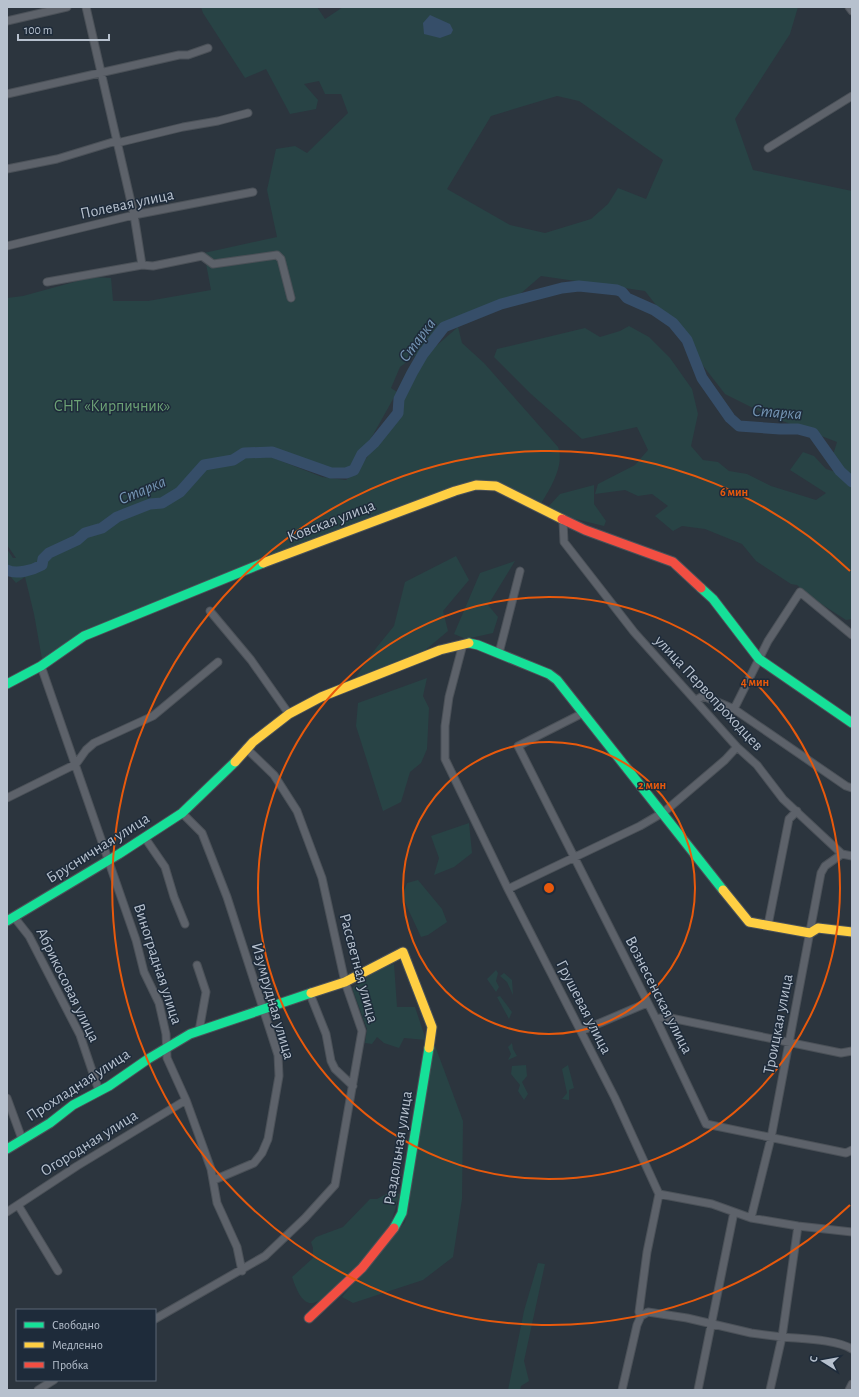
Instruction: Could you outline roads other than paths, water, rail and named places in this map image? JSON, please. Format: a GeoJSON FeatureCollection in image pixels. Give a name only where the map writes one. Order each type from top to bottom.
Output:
{"type":"FeatureCollection","features":[{"type":"Feature","properties":{"kind":"street"},"geometry":{"type":"LineString","coordinates":[[7,21],[67,7]]}},
{"type":"Feature","properties":{"kind":"street"},"geometry":{"type":"LineString","coordinates":[[86,7],[134,215],[142,265]]}},
{"type":"Feature","properties":{"kind":"street"},"geometry":{"type":"LineString","coordinates":[[849,7],[852,11]]}},
{"type":"Feature","properties":{"kind":"street"},"geometry":{"type":"LineString","coordinates":[[7,94],[179,55],[188,55],[208,48]]}},
{"type":"Feature","properties":{"kind":"street"},"geometry":{"type":"LineString","coordinates":[[768,148],[852,96]]}},
{"type":"Feature","properties":{"kind":"street"},"geometry":{"type":"LineString","coordinates":[[7,169],[57,159],[78,151],[183,127],[225,120],[248,113]]}},
{"type":"Feature","properties":{"kind":"street","name":"Полевая улица"},"geometry":{"type":"LineString","coordinates":[[7,246],[134,215],[253,192]]}},
{"type":"Feature","properties":{"kind":"street"},"geometry":{"type":"LineString","coordinates":[[47,282],[142,265],[154,266],[202,256],[213,264],[279,255],[286,274],[291,298]]}},
{"type":"Feature","properties":{"kind":"street","name":"Ковская улица"},"geometry":{"type":"LineString","coordinates":[[7,684],[41,666],[84,636],[264,562],[455,491],[476,485],[496,486],[563,521],[673,562],[713,599],[759,659]]}},
{"type":"Feature","properties":{"kind":"street","name":"улица Первопроходцев"},"geometry":{"type":"LineString","coordinates":[[563,521],[564,542],[634,632],[737,747],[757,765],[783,799],[842,854]]}},
{"type":"Feature","properties":{"kind":"street"},"geometry":{"type":"LineString","coordinates":[[499,653],[520,571]]}},
{"type":"Feature","properties":{"kind":"street"},"geometry":{"type":"LineString","coordinates":[[734,709],[768,641],[800,592],[852,635]]}},
{"type":"Feature","properties":{"kind":"street"},"geometry":{"type":"LineString","coordinates":[[210,611],[251,660],[289,714]]}},
{"type":"Feature","properties":{"kind":"street"},"geometry":{"type":"LineString","coordinates":[[463,644],[478,645],[499,653],[549,674],[557,680],[583,714],[664,812],[749,922],[810,932],[818,928],[852,932]]}},
{"type":"Feature","properties":{"kind":"street","name":"Брусничная улица"},"geometry":{"type":"LineString","coordinates":[[11,919],[108,861],[182,813],[225,773],[246,748],[289,714],[321,697],[421,658],[463,644]]}},
{"type":"Feature","properties":{"kind":"street","name":"Грушевая улица"},"geometry":{"type":"LineString","coordinates":[[463,644],[449,697],[445,726],[445,759],[508,889],[615,1098],[659,1194]]}},
{"type":"Feature","properties":{"kind":"street"},"geometry":{"type":"LineString","coordinates":[[759,659],[852,723]]}},
{"type":"Feature","properties":{"kind":"street"},"geometry":{"type":"LineString","coordinates":[[7,798],[76,764],[86,750],[94,743],[153,716],[218,662]]}},
{"type":"Feature","properties":{"kind":"street","name":"Виноградная улица"},"geometry":{"type":"LineString","coordinates":[[41,666],[136,940],[144,972],[158,1003],[166,1034],[167,1058],[186,1100],[214,1180],[217,1203],[237,1247],[242,1270]]}},
{"type":"Feature","properties":{"kind":"street"},"geometry":{"type":"LineString","coordinates":[[696,700],[704,696],[734,709],[846,786],[852,788]]}},
{"type":"Feature","properties":{"kind":"street","name":"Вознесенская улица"},"geometry":{"type":"LineString","coordinates":[[583,714],[518,746],[656,1019],[706,1124],[846,1153],[852,1150]]}},
{"type":"Feature","properties":{"kind":"street"},"geometry":{"type":"LineString","coordinates":[[508,889],[640,826],[664,812],[725,760],[737,747]]}},
{"type":"Feature","properties":{"kind":"street","name":"Рассветная улица"},"geometry":{"type":"LineString","coordinates":[[156,1318],[266,1256],[305,1218],[335,1185],[362,1031],[345,982],[322,878],[297,811],[274,775],[246,748]]}},
{"type":"Feature","properties":{"kind":"street"},"geometry":{"type":"LineString","coordinates":[[768,925],[789,819],[797,811]]}},
{"type":"Feature","properties":{"kind":"street","name":"Изумрудная улица"},"geometry":{"type":"LineString","coordinates":[[182,813],[202,833],[227,897],[278,1055],[279,1076],[268,1139],[262,1153],[254,1163],[214,1180]]}},
{"type":"Feature","properties":{"kind":"street"},"geometry":{"type":"LineString","coordinates":[[145,838],[165,867],[174,897],[185,924]]}},
{"type":"Feature","properties":{"kind":"street"},"geometry":{"type":"LineString","coordinates":[[842,854],[852,856]]}},
{"type":"Feature","properties":{"kind":"street","name":"Троицкая улица"},"geometry":{"type":"LineString","coordinates":[[751,1218],[771,1138],[821,873],[825,866],[842,854]]}},
{"type":"Feature","properties":{"kind":"street","name":"Абрикосовая улица"},"geometry":{"type":"LineString","coordinates":[[11,919],[29,936],[80,1035],[99,1091]]}},
{"type":"Feature","properties":{"kind":"street","name":"Прохладная улица"},"geometry":{"type":"LineString","coordinates":[[7,1149],[50,1123],[73,1105],[99,1091],[190,1034],[345,982],[403,952]]}},
{"type":"Feature","properties":{"kind":"street","name":"Раздольная улица"},"geometry":{"type":"LineString","coordinates":[[309,1318],[326,1303],[389,1237],[400,1221],[402,1214],[432,1027],[403,952]]}},
{"type":"Feature","properties":{"kind":"street"},"geometry":{"type":"LineString","coordinates":[[197,965],[206,992],[199,1031]]}},
{"type":"Feature","properties":{"kind":"street"},"geometry":{"type":"LineString","coordinates":[[310,994],[326,1034],[331,1061],[335,1069],[353,1086]]}},
{"type":"Feature","properties":{"kind":"street"},"geometry":{"type":"LineString","coordinates":[[581,1031],[647,1003]]}},
{"type":"Feature","properties":{"kind":"street"},"geometry":{"type":"LineString","coordinates":[[656,1019],[666,1017],[841,1053],[852,1051]]}},
{"type":"Feature","properties":{"kind":"street"},"geometry":{"type":"LineString","coordinates":[[7,1098],[22,1139]]}},
{"type":"Feature","properties":{"kind":"street","name":"Огородная улица"},"geometry":{"type":"LineString","coordinates":[[7,1212],[77,1166],[186,1100]]}},
{"type":"Feature","properties":{"kind":"street"},"geometry":{"type":"LineString","coordinates":[[641,1316],[639,1312],[646,1252],[659,1194],[712,1204],[751,1218],[798,1226],[852,1232]]}},
{"type":"Feature","properties":{"kind":"street"},"geometry":{"type":"LineString","coordinates":[[18,1205],[58,1271]]}},
{"type":"Feature","properties":{"kind":"street"},"geometry":{"type":"LineString","coordinates":[[698,1390],[734,1212]]}},
{"type":"Feature","properties":{"kind":"street"},"geometry":{"type":"LineString","coordinates":[[770,1390],[782,1337],[798,1226]]}},
{"type":"Feature","properties":{"kind":"street"},"geometry":{"type":"LineString","coordinates":[[622,1390],[637,1325],[641,1316],[648,1312],[687,1318],[751,1333],[825,1342],[847,1346],[852,1349]]}},
{"type":"Feature","properties":{"kind":"street"},"geometry":{"type":"LineString","coordinates":[[38,1390],[52,1381]]}},
{"type":"Feature","properties":{"kind":"street"},"geometry":{"type":"LineString","coordinates":[[849,1390],[852,1384]]}},
{"type":"Feature","properties":{"kind":"water"},"geometry":{"type":"Polygon","coordinates":[[[430,15],[450,24],[453,30],[451,34],[440,38],[424,34],[423,23],[430,15]]]}},
{"type":"Feature","properties":{"kind":"waterway","name":"Старка"},"geometry":{"type":"LineString","coordinates":[[7,570],[20,572],[38,567],[42,565],[43,559],[49,553],[77,540],[85,533],[102,528],[117,517],[150,504],[162,503],[180,492],[204,465],[233,460],[244,453],[272,452],[331,473],[346,473],[354,470],[362,454],[374,443],[398,413],[399,399],[412,373],[423,354],[444,327],[501,304],[562,288],[579,286],[617,290],[622,292],[627,298],[654,310],[673,323],[687,340],[702,378],[730,418],[739,426],[798,429],[813,433],[840,471],[852,482]]}},
{"type":"Feature","properties":{"kind":"park label","name":"СНТ «Кирпичник»"},"geometry":{"type":"Point","coordinates":[112,406]}}]}
